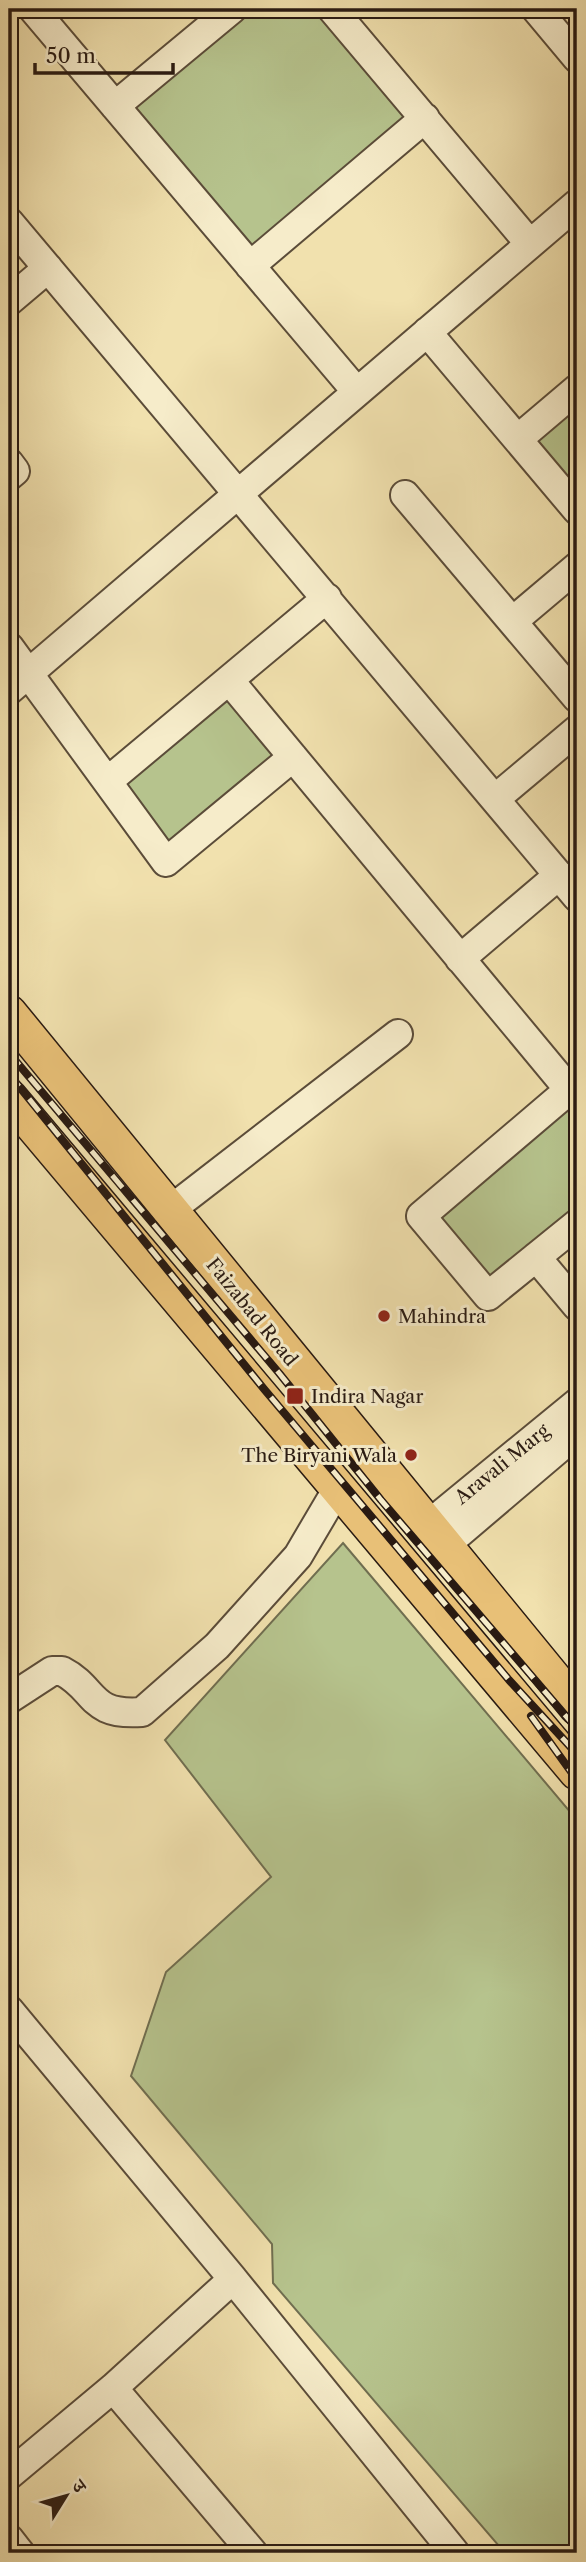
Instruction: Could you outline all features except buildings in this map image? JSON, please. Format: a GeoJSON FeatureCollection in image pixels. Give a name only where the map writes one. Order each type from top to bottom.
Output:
{"type":"FeatureCollection","features":[{"type":"Feature","properties":{"kind":"main road","name":"Faizabad Road"},"geometry":{"type":"LineString","coordinates":[[9,1013],[577,1707]]}},
{"type":"Feature","properties":{"kind":"main road"},"geometry":{"type":"LineString","coordinates":[[9,1097],[577,1772]]}},
{"type":"Feature","properties":{"kind":"street"},"geometry":{"type":"LineString","coordinates":[[33,9],[357,392]]}},
{"type":"Feature","properties":{"kind":"street"},"geometry":{"type":"LineString","coordinates":[[115,106],[232,9]]}},
{"type":"Feature","properties":{"kind":"street"},"geometry":{"type":"LineString","coordinates":[[332,9],[530,244]]}},
{"type":"Feature","properties":{"kind":"street"},"geometry":{"type":"LineString","coordinates":[[536,9],[577,58]]}},
{"type":"Feature","properties":{"kind":"street"},"geometry":{"type":"LineString","coordinates":[[559,9],[577,30]]}},
{"type":"Feature","properties":{"kind":"street"},"geometry":{"type":"LineString","coordinates":[[250,266],[425,118]]}},
{"type":"Feature","properties":{"kind":"street"},"geometry":{"type":"LineString","coordinates":[[19,681],[577,204]]}},
{"type":"Feature","properties":{"kind":"street"},"geometry":{"type":"LineString","coordinates":[[9,222],[577,897]]}},
{"type":"Feature","properties":{"kind":"street"},"geometry":{"type":"LineString","coordinates":[[9,301],[48,268]]}},
{"type":"Feature","properties":{"kind":"street"},"geometry":{"type":"LineString","coordinates":[[427,332],[577,510]]}},
{"type":"Feature","properties":{"kind":"street"},"geometry":{"type":"LineString","coordinates":[[518,439],[577,389]]}},
{"type":"Feature","properties":{"kind":"street"},"geometry":{"type":"LineString","coordinates":[[9,463],[15,471],[9,476]]}},
{"type":"Feature","properties":{"kind":"street"},"geometry":{"type":"LineString","coordinates":[[405,495],[577,698]]}},
{"type":"Feature","properties":{"kind":"street"},"geometry":{"type":"LineString","coordinates":[[513,621],[577,567]]}},
{"type":"Feature","properties":{"kind":"street"},"geometry":{"type":"LineString","coordinates":[[108,781],[327,598]]}},
{"type":"Feature","properties":{"kind":"street"},"geometry":{"type":"LineString","coordinates":[[9,647],[19,681],[108,781],[166,862],[293,757]]}},
{"type":"Feature","properties":{"kind":"street"},"geometry":{"type":"LineString","coordinates":[[229,680],[573,1094],[421,1216],[488,1296],[577,1224]]}},
{"type":"Feature","properties":{"kind":"street"},"geometry":{"type":"LineString","coordinates":[[495,799],[577,730]]}},
{"type":"Feature","properties":{"kind":"street"},"geometry":{"type":"LineString","coordinates":[[460,959],[559,875]]}},
{"type":"Feature","properties":{"kind":"street"},"geometry":{"type":"LineString","coordinates":[[169,1211],[398,1034]]}},
{"type":"Feature","properties":{"kind":"street"},"geometry":{"type":"LineString","coordinates":[[536,1257],[577,1306]]}},
{"type":"Feature","properties":{"kind":"street","name":"Aravali Marg"},"geometry":{"type":"LineString","coordinates":[[435,1536],[577,1403]]}},
{"type":"Feature","properties":{"kind":"street","name":"Aravali Marg"},"geometry":{"type":"LineString","coordinates":[[435,1536],[577,1433]]}},
{"type":"Feature","properties":{"kind":"street"},"geometry":{"type":"LineString","coordinates":[[9,1699],[51,1671],[62,1671],[102,1707],[127,1713],[142,1712],[217,1646],[298,1556],[338,1488]]}},
{"type":"Feature","properties":{"kind":"street"},"geometry":{"type":"LineString","coordinates":[[9,2010],[233,2279],[455,2553]]}},
{"type":"Feature","properties":{"kind":"street"},"geometry":{"type":"LineString","coordinates":[[9,2475],[113,2388],[233,2279]]}},
{"type":"Feature","properties":{"kind":"street"},"geometry":{"type":"LineString","coordinates":[[113,2388],[253,2553]]}},
{"type":"Feature","properties":{"kind":"street"},"geometry":{"type":"LineString","coordinates":[[9,2539],[20,2553]]}},
{"type":"Feature","properties":{"kind":"green space"},"geometry":{"type":"Polygon","coordinates":[[[250,9],[317,9],[408,118],[251,250],[132,107],[250,9]]]}},
{"type":"Feature","properties":{"kind":"green space"},"geometry":{"type":"Polygon","coordinates":[[[577,403],[577,490],[535,439],[577,403]]]}},
{"type":"Feature","properties":{"kind":"green space"},"geometry":{"type":"Polygon","coordinates":[[[230,695],[279,756],[169,847],[121,785],[230,695]]]}},
{"type":"Feature","properties":{"kind":"green space"},"geometry":{"type":"Polygon","coordinates":[[[570,1103],[577,1112],[577,1211],[490,1285],[433,1217],[570,1103]]]}},
{"type":"Feature","properties":{"kind":"green space"},"geometry":{"type":"Polygon","coordinates":[[[343,1543],[577,1820],[577,2553],[505,2553],[273,2283],[272,2244],[131,2076],[166,1972],[271,1877],[165,1740],[343,1543]]]}},
{"type":"Feature","properties":{"kind":"railway"},"geometry":{"type":"LineString","coordinates":[[9,1053],[279,1373],[381,1500],[577,1729]]}},
{"type":"Feature","properties":{"kind":"railway"},"geometry":{"type":"LineString","coordinates":[[9,1074],[264,1389],[509,1680],[577,1754]]}},
{"type":"Feature","properties":{"kind":"railway"},"geometry":{"type":"LineString","coordinates":[[531,1716],[577,1780]]}},
{"type":"Feature","properties":{"kind":"place","name":"Mahindra"},"geometry":{"type":"Point","coordinates":[384,1316]}},
{"type":"Feature","properties":{"kind":"place","name":"Indira Nagar"},"geometry":{"type":"Point","coordinates":[295,1396]}},
{"type":"Feature","properties":{"kind":"place","name":"The Biryani Wala"},"geometry":{"type":"Point","coordinates":[411,1455]}}]}
